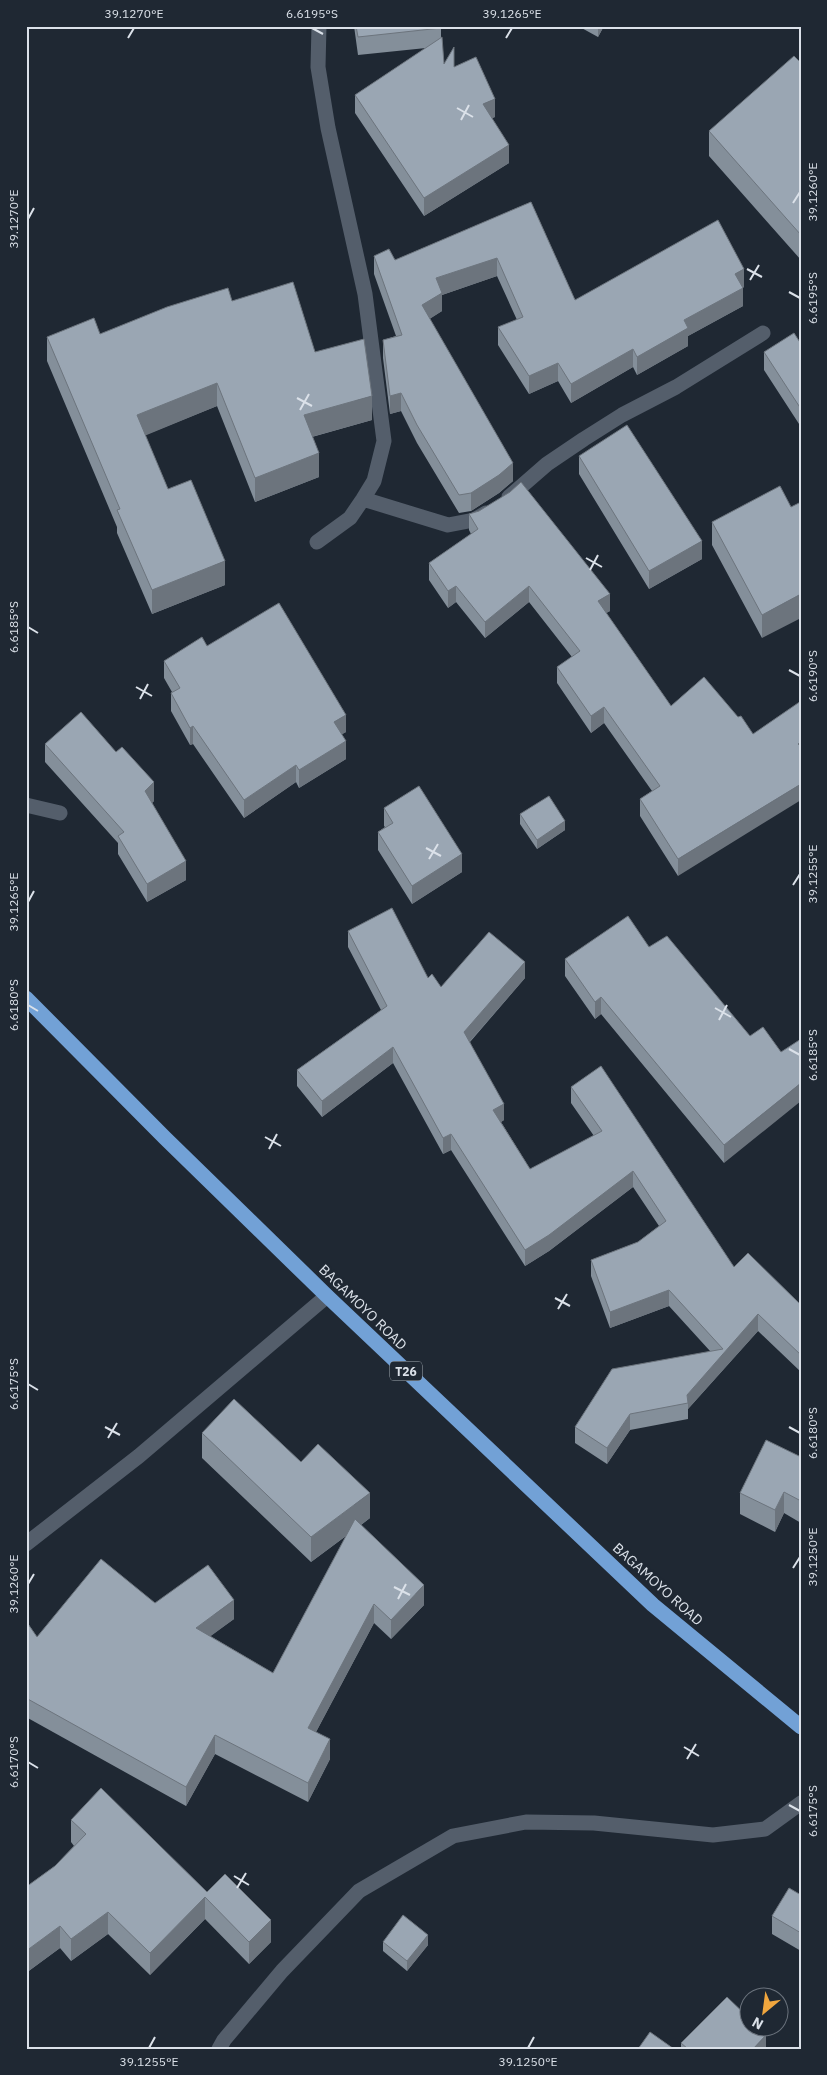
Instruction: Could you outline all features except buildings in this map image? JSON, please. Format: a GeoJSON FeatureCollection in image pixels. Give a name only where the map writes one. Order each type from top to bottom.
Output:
{"type":"FeatureCollection","features":[{"type":"Feature","properties":{"kind":"highway","name":"BAGAMOYO ROAD"},"geometry":{"type":"LineString","coordinates":[[26,998],[165,1138],[327,1296],[653,1605],[801,1727]]}},
{"type":"Feature","properties":{"kind":"street"},"geometry":{"type":"LineString","coordinates":[[317,542],[350,518],[363,499],[374,481],[384,441],[365,294],[328,128],[318,67],[319,26]]}},
{"type":"Feature","properties":{"kind":"street"},"geometry":{"type":"LineString","coordinates":[[363,499],[448,525],[474,520],[505,501],[547,464],[584,439],[763,333]]}},
{"type":"Feature","properties":{"kind":"street"},"geometry":{"type":"LineString","coordinates":[[26,805],[60,813]]}},
{"type":"Feature","properties":{"kind":"street"},"geometry":{"type":"LineString","coordinates":[[26,1544],[140,1456],[327,1296]]}},
{"type":"Feature","properties":{"kind":"street"},"geometry":{"type":"LineString","coordinates":[[219,2049],[224,2040],[282,1971],[360,1891],[453,1836],[526,1822],[594,1823],[713,1835],[765,1830],[801,1803]]}}]}
